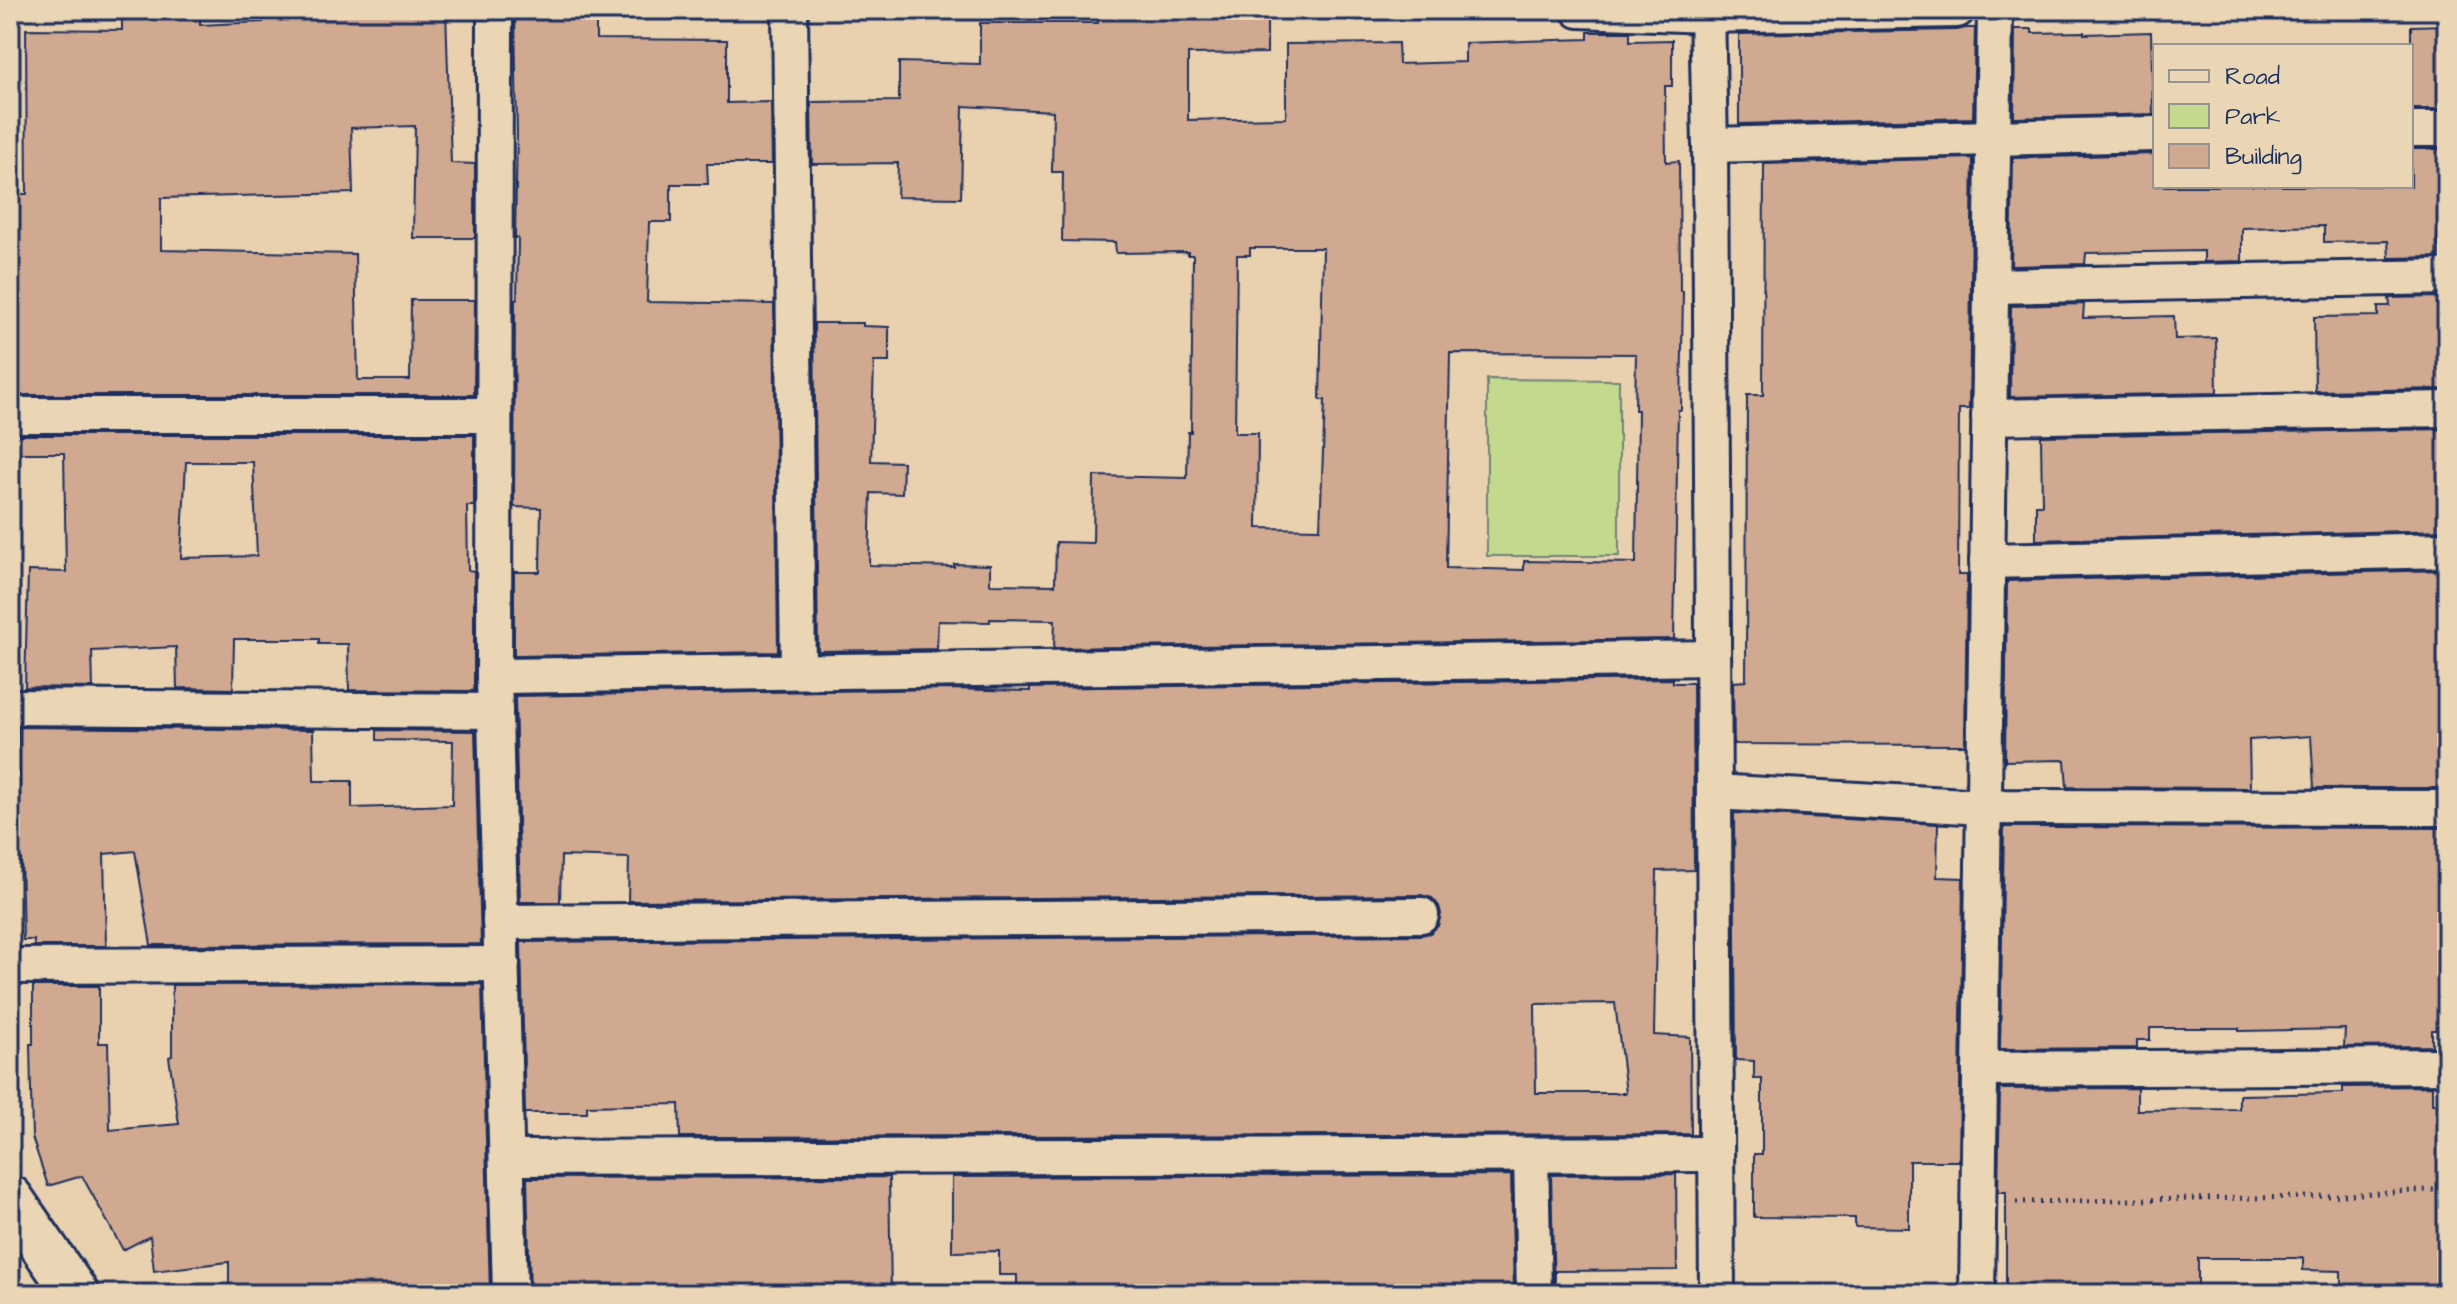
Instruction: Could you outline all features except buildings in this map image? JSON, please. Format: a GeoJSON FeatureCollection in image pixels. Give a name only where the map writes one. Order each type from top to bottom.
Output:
{"type":"FeatureCollection","features":[{"type":"Feature","properties":{"kind":"street"},"geometry":{"type":"LineString","coordinates":[[495,10],[494,676],[510,1294]]}},
{"type":"Feature","properties":{"kind":"street"},"geometry":{"type":"LineString","coordinates":[[790,10],[798,671]]}},
{"type":"Feature","properties":{"kind":"street"},"geometry":{"type":"LineString","coordinates":[[1579,10],[1707,13],[1957,10]]}},
{"type":"Feature","properties":{"kind":"street"},"geometry":{"type":"LineString","coordinates":[[1977,1294],[1995,10]]}},
{"type":"Feature","properties":{"kind":"street"},"geometry":{"type":"LineString","coordinates":[[1707,13],[1717,1294]]}},
{"type":"Feature","properties":{"kind":"street"},"geometry":{"type":"LineString","coordinates":[[2413,129],[2447,129]]}},
{"type":"Feature","properties":{"kind":"street"},"geometry":{"type":"LineString","coordinates":[[1710,145],[2153,134]]}},
{"type":"Feature","properties":{"kind":"street"},"geometry":{"type":"LineString","coordinates":[[1991,286],[2447,277]]}},
{"type":"Feature","properties":{"kind":"street"},"geometry":{"type":"LineString","coordinates":[[1989,417],[2447,409]]}},
{"type":"Feature","properties":{"kind":"street"},"geometry":{"type":"LineString","coordinates":[[10,415],[494,415]]}},
{"type":"Feature","properties":{"kind":"street"},"geometry":{"type":"LineString","coordinates":[[1987,561],[2447,550]]}},
{"type":"Feature","properties":{"kind":"street"},"geometry":{"type":"LineString","coordinates":[[494,676],[1713,658]]}},
{"type":"Feature","properties":{"kind":"street"},"geometry":{"type":"LineString","coordinates":[[10,707],[495,711]]}},
{"type":"Feature","properties":{"kind":"street"},"geometry":{"type":"LineString","coordinates":[[1714,792],[1984,807],[2447,808]]}},
{"type":"Feature","properties":{"kind":"street"},"geometry":{"type":"LineString","coordinates":[[500,922],[1421,915]]}},
{"type":"Feature","properties":{"kind":"street"},"geometry":{"type":"LineString","coordinates":[[10,966],[502,964]]}},
{"type":"Feature","properties":{"kind":"street"},"geometry":{"type":"LineString","coordinates":[[1980,1069],[2447,1066]]}},
{"type":"Feature","properties":{"kind":"street"},"geometry":{"type":"LineString","coordinates":[[508,1158],[1716,1154]]}},
{"type":"Feature","properties":{"kind":"street"},"geometry":{"type":"LineString","coordinates":[[1531,1155],[1534,1294]]}},
{"type":"Feature","properties":{"kind":"street"},"geometry":{"type":"LineString","coordinates":[[10,1198],[76,1294]]}},
{"type":"Feature","properties":{"kind":"path"},"geometry":{"type":"LineString","coordinates":[[1979,1203],[2309,1197],[2447,1189]]}},
{"type":"Feature","properties":{"kind":"green space"},"geometry":{"type":"Polygon","coordinates":[[[1487,379],[1619,380],[1619,556],[1487,556],[1487,379]]]}}]}
